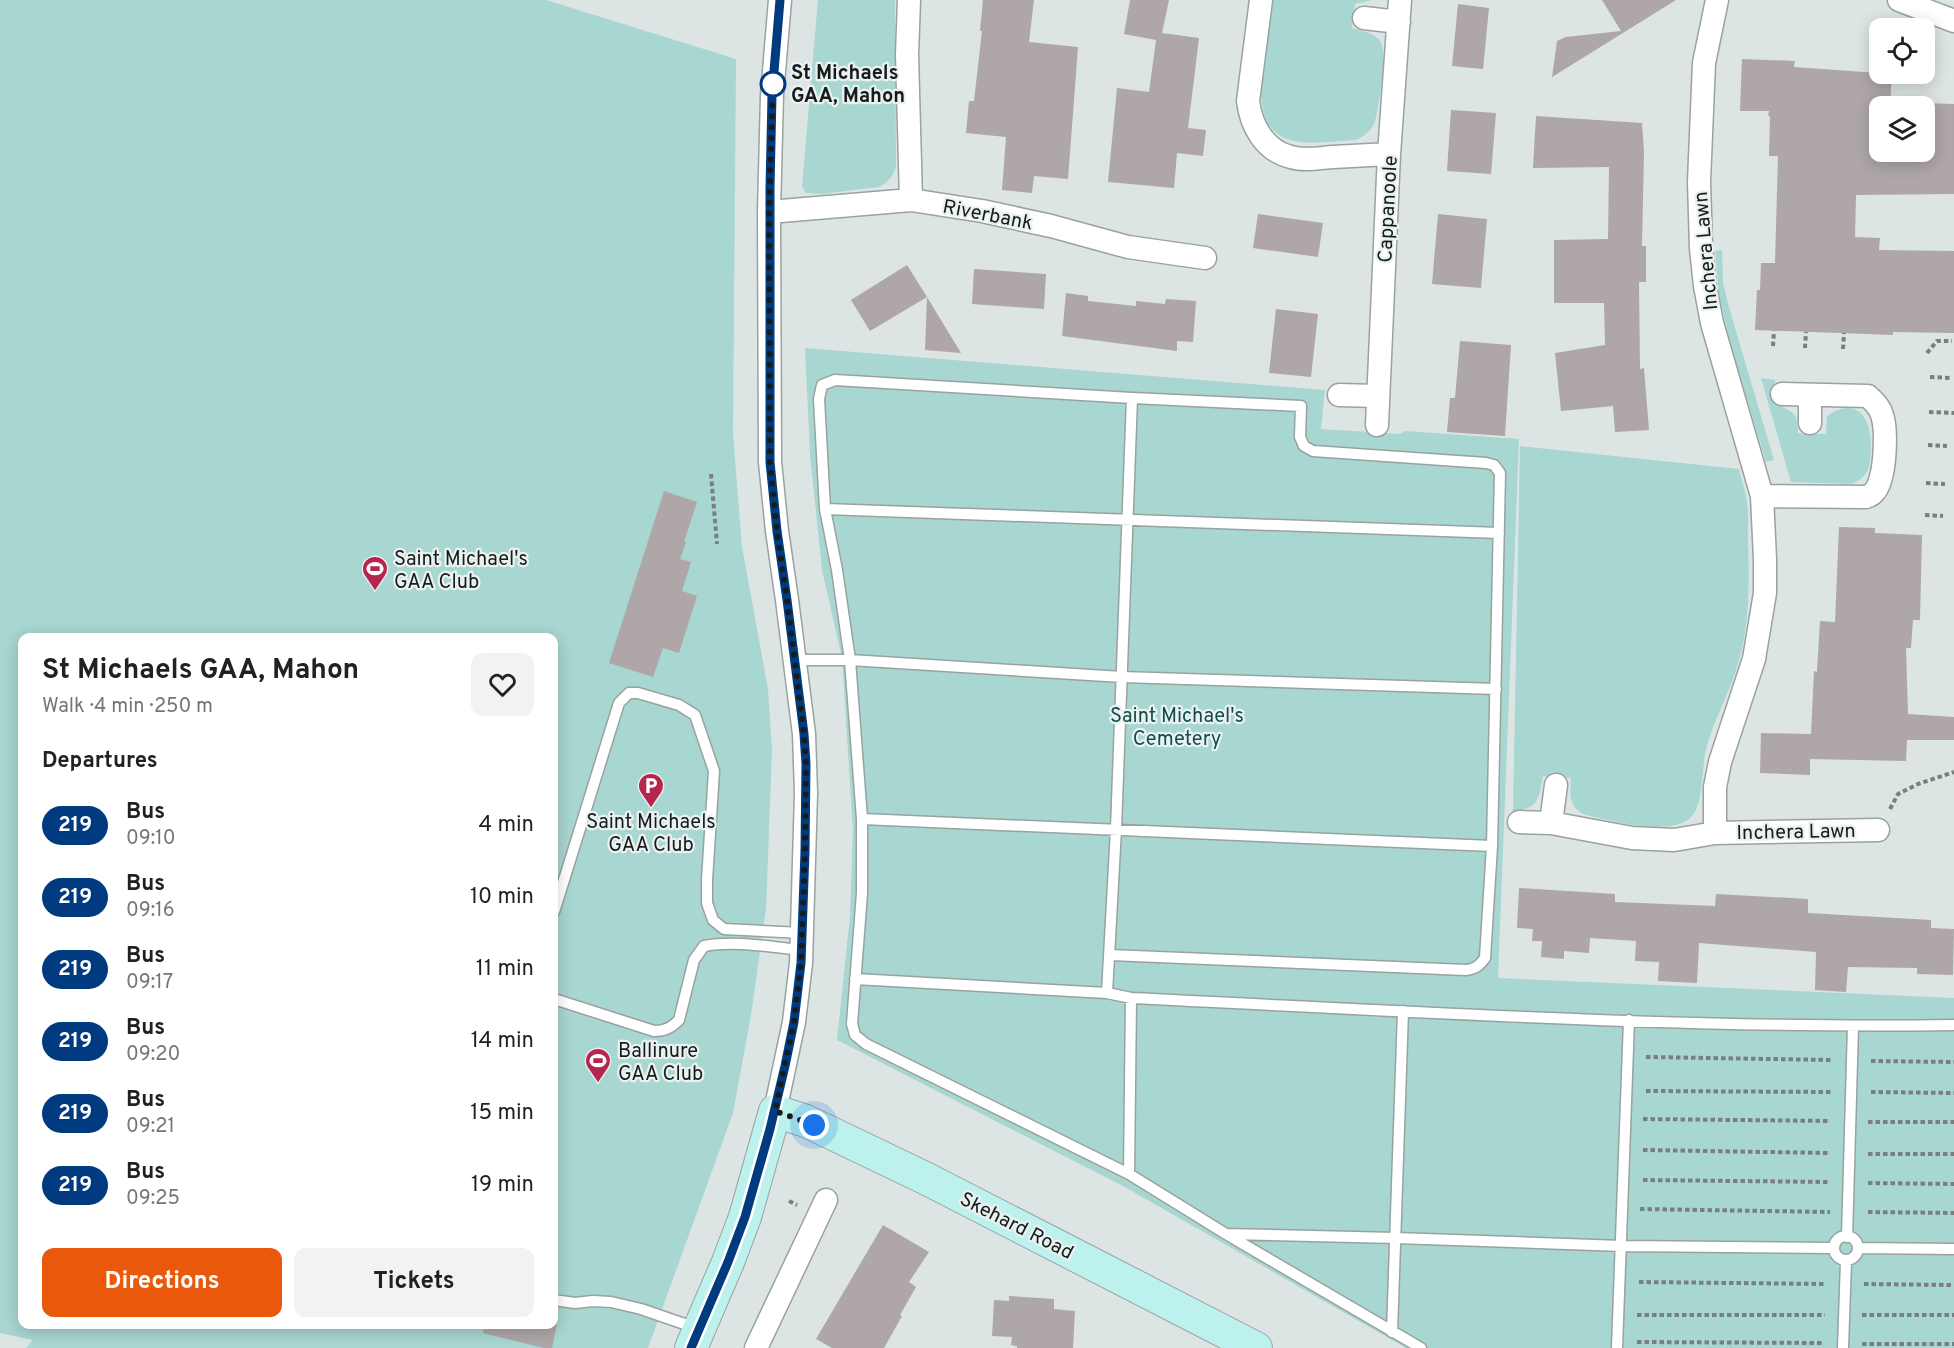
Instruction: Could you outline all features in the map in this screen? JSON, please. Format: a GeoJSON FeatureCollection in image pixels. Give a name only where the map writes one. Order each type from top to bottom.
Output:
{"type":"FeatureCollection","features":[{"type":"Feature","properties":{"kind":"street"},"geometry":{"type":"LineString","coordinates":[[695,1339],[745,1217],[775,1111],[794,1022],[802,941],[806,764],[770,462],[769,212],[772,95],[780,0]]}},
{"type":"Feature","properties":{"kind":"street"},"geometry":{"type":"LineString","coordinates":[[909,0],[907,55],[911,200]]}},
{"type":"Feature","properties":{"kind":"street"},"geometry":{"type":"LineString","coordinates":[[1261,0],[1248,101],[1250,117],[1260,136],[1273,149],[1290,157],[1309,159],[1389,154]]}},
{"type":"Feature","properties":{"kind":"street","name":"Inchera Lawn"},"geometry":{"type":"LineString","coordinates":[[1715,833],[1715,787],[1720,762],[1754,659],[1765,593],[1762,496],[1712,323],[1701,248],[1700,182],[1704,63],[1717,0]]}},
{"type":"Feature","properties":{"kind":"street"},"geometry":{"type":"LineString","coordinates":[[1899,0],[1954,21]]}},
{"type":"Feature","properties":{"kind":"street"},"geometry":{"type":"LineString","coordinates":[[1364,18],[1400,11]]}},
{"type":"Feature","properties":{"kind":"street","name":"Cappanoole"},"geometry":{"type":"LineString","coordinates":[[1377,425],[1389,154],[1400,11]]}},
{"type":"Feature","properties":{"kind":"street","name":"Riverbank"},"geometry":{"type":"LineString","coordinates":[[769,212],[911,200],[982,211],[1051,226],[1128,247],[1204,258]]}},
{"type":"Feature","properties":{"kind":"street"},"geometry":{"type":"LineString","coordinates":[[1340,394],[1377,396]]}},
{"type":"Feature","properties":{"kind":"street"},"geometry":{"type":"LineString","coordinates":[[1762,496],[1866,497],[1875,492],[1883,473],[1882,413],[1868,396],[1782,394]]}},
{"type":"Feature","properties":{"kind":"street"},"geometry":{"type":"LineString","coordinates":[[1810,395],[1810,423]]}},
{"type":"Feature","properties":{"kind":"street"},"geometry":{"type":"LineString","coordinates":[[1551,823],[1556,785]]}},
{"type":"Feature","properties":{"kind":"street","name":"Inchera Lawn"},"geometry":{"type":"LineString","coordinates":[[1519,822],[1551,823],[1635,839],[1674,840],[1715,833],[1878,830]]}},
{"type":"Feature","properties":{"kind":"street","name":"Skehard Road"},"geometry":{"type":"LineString","coordinates":[[775,1111],[806,1121],[927,1179],[1256,1348]]}},
{"type":"Feature","properties":{"kind":"street"},"geometry":{"type":"LineString","coordinates":[[756,1348],[826,1200]]}},
{"type":"Feature","properties":{"kind":"lane"},"geometry":{"type":"LineString","coordinates":[[1110,955],[1466,970],[1475,969],[1485,958],[1492,846],[1500,473],[1494,465],[1486,463],[1313,451],[1304,446],[1300,437],[1301,406],[1132,399],[835,380],[822,385],[819,399],[825,509],[837,570],[850,660],[862,819],[862,893],[852,1024],[855,1035],[866,1044],[1129,1174],[1226,1234],[1421,1348]]}},
{"type":"Feature","properties":{"kind":"lane"},"geometry":{"type":"LineString","coordinates":[[1107,993],[1116,829],[1132,399]]}},
{"type":"Feature","properties":{"kind":"lane"},"geometry":{"type":"LineString","coordinates":[[825,509],[1499,533]]}},
{"type":"Feature","properties":{"kind":"lane"},"geometry":{"type":"LineString","coordinates":[[795,660],[850,660],[1122,676],[1496,689]]}},
{"type":"Feature","properties":{"kind":"lane"},"geometry":{"type":"LineString","coordinates":[[558,899],[619,703],[629,693],[638,693],[679,705],[695,715],[714,771],[707,880],[707,903],[713,920],[724,929],[802,941]]}},
{"type":"Feature","properties":{"kind":"lane"},"geometry":{"type":"LineString","coordinates":[[862,819],[1492,846]]}},
{"type":"Feature","properties":{"kind":"lane"},"geometry":{"type":"LineString","coordinates":[[558,1000],[654,1031],[664,1031],[679,1020],[694,960],[704,946],[802,941]]}},
{"type":"Feature","properties":{"kind":"lane"},"geometry":{"type":"LineString","coordinates":[[855,979],[1107,993],[1131,998],[1403,1011],[1853,1026],[1954,1025]]}},
{"type":"Feature","properties":{"kind":"lane"},"geometry":{"type":"LineString","coordinates":[[1129,1174],[1131,998]]}},
{"type":"Feature","properties":{"kind":"lane"},"geometry":{"type":"LineString","coordinates":[[1392,1332],[1403,1011]]}},
{"type":"Feature","properties":{"kind":"lane"},"geometry":{"type":"LineString","coordinates":[[1618,1345],[1629,1020]]}},
{"type":"Feature","properties":{"kind":"lane"},"geometry":{"type":"LineString","coordinates":[[1847,1237],[1853,1026]]}},
{"type":"Feature","properties":{"kind":"lane"},"geometry":{"type":"LineString","coordinates":[[1226,1234],[1622,1246],[1834,1248]]}},
{"type":"Feature","properties":{"kind":"lane"},"geometry":{"type":"LineString","coordinates":[[1847,1237],[1853,1239],[1858,1248],[1853,1258],[1846,1261],[1839,1258],[1834,1248],[1837,1241],[1847,1237]]}},
{"type":"Feature","properties":{"kind":"lane"},"geometry":{"type":"LineString","coordinates":[[1858,1248],[1954,1249]]}},
{"type":"Feature","properties":{"kind":"lane"},"geometry":{"type":"LineString","coordinates":[[1843,1346],[1846,1261]]}},
{"type":"Feature","properties":{"kind":"lane"},"geometry":{"type":"LineString","coordinates":[[558,1301],[575,1303],[611,1302],[641,1309],[695,1339]]}},
{"type":"Feature","properties":{"kind":"path"},"geometry":{"type":"LineString","coordinates":[[1773,346],[1774,331]]}},
{"type":"Feature","properties":{"kind":"path"},"geometry":{"type":"LineString","coordinates":[[1805,348],[1806,332]]}},
{"type":"Feature","properties":{"kind":"path"},"geometry":{"type":"LineString","coordinates":[[1843,349],[1844,333]]}},
{"type":"Feature","properties":{"kind":"path"},"geometry":{"type":"LineString","coordinates":[[1927,353],[1937,340],[1952,341]]}},
{"type":"Feature","properties":{"kind":"path"},"geometry":{"type":"LineString","coordinates":[[1930,377],[1951,378]]}},
{"type":"Feature","properties":{"kind":"path"},"geometry":{"type":"LineString","coordinates":[[1929,412],[1954,413]]}},
{"type":"Feature","properties":{"kind":"path"},"geometry":{"type":"LineString","coordinates":[[1928,445],[1947,446]]}},
{"type":"Feature","properties":{"kind":"path"},"geometry":{"type":"LineString","coordinates":[[711,474],[717,544]]}},
{"type":"Feature","properties":{"kind":"path"},"geometry":{"type":"LineString","coordinates":[[1926,483],[1945,484]]}},
{"type":"Feature","properties":{"kind":"path"},"geometry":{"type":"LineString","coordinates":[[1924,515],[1943,516]]}},
{"type":"Feature","properties":{"kind":"path"},"geometry":{"type":"LineString","coordinates":[[1878,830],[1898,794],[1918,784],[1954,772]]}},
{"type":"Feature","properties":{"kind":"path"},"geometry":{"type":"LineString","coordinates":[[1628,1056],[1954,1062]]}},
{"type":"Feature","properties":{"kind":"path"},"geometry":{"type":"LineString","coordinates":[[1627,1091],[1954,1093]]}},
{"type":"Feature","properties":{"kind":"path"},"geometry":{"type":"LineString","coordinates":[[1626,1118],[1954,1122]]}},
{"type":"Feature","properties":{"kind":"path"},"geometry":{"type":"LineString","coordinates":[[1625,1149],[1954,1154]]}},
{"type":"Feature","properties":{"kind":"path"},"geometry":{"type":"LineString","coordinates":[[1624,1180],[1954,1184]]}},
{"type":"Feature","properties":{"kind":"path"},"geometry":{"type":"LineString","coordinates":[[1623,1208],[1954,1213]]}},
{"type":"Feature","properties":{"kind":"path"},"geometry":{"type":"LineString","coordinates":[[1620,1282],[1954,1285]]}},
{"type":"Feature","properties":{"kind":"path"},"geometry":{"type":"LineString","coordinates":[[1619,1315],[1954,1315]]}},
{"type":"Feature","properties":{"kind":"path"},"geometry":{"type":"LineString","coordinates":[[1618,1345],[1954,1344]]}},
{"type":"Feature","properties":{"kind":"green space","name":"Saint Michael's GAA Club"},"geometry":{"type":"Polygon","coordinates":[[[0,0],[546,0],[736,59],[733,434],[742,547],[768,689],[772,750],[766,909],[751,1015],[733,1113],[648,1348],[26,1348],[33,1340],[0,1333],[0,0]]]}},
{"type":"Feature","properties":{"kind":"green space"},"geometry":{"type":"Polygon","coordinates":[[[818,0],[895,0],[896,167],[890,179],[879,187],[821,194],[806,193],[802,186],[818,0]]]}},
{"type":"Feature","properties":{"kind":"green space"},"geometry":{"type":"Polygon","coordinates":[[[1273,0],[1373,0],[1355,4],[1352,28],[1375,36],[1383,48],[1382,81],[1377,114],[1372,127],[1362,137],[1356,140],[1323,142],[1294,141],[1281,136],[1271,128],[1264,114],[1261,95],[1273,0]]]}},
{"type":"Feature","properties":{"kind":"green space"},"geometry":{"type":"Polygon","coordinates":[[[1722,250],[1723,282],[1728,304],[1774,460],[1766,462],[1729,339],[1719,294],[1715,251],[1722,250]]]}},
{"type":"Feature","properties":{"kind":"green space","name":"Saint Michael's Cemetery"},"geometry":{"type":"Polygon","coordinates":[[[805,348],[1325,390],[1321,429],[1400,434],[1405,431],[1519,439],[1498,978],[1954,998],[1954,1348],[1406,1348],[1123,1186],[837,1040],[850,916],[853,830],[842,658],[822,570],[810,454],[805,348]]]}},
{"type":"Feature","properties":{"kind":"green space"},"geometry":{"type":"Polygon","coordinates":[[[1761,378],[1775,380],[1775,404],[1793,414],[1797,421],[1798,433],[1826,434],[1827,416],[1838,410],[1847,408],[1861,413],[1869,428],[1871,438],[1870,463],[1864,476],[1852,484],[1791,482],[1761,378]]]}},
{"type":"Feature","properties":{"kind":"green space"},"geometry":{"type":"Polygon","coordinates":[[[1520,446],[1739,469],[1748,513],[1747,616],[1743,646],[1736,672],[1708,742],[1697,807],[1689,819],[1679,824],[1639,826],[1586,815],[1576,809],[1571,800],[1571,778],[1543,776],[1540,791],[1533,805],[1513,811],[1520,446]]]}},
{"type":"Feature","properties":{"kind":"building"},"geometry":{"type":"Polygon","coordinates":[[[983,0],[1034,0],[1029,42],[1078,47],[1068,179],[1034,176],[1032,193],[1002,190],[1006,137],[966,133],[969,101],[974,101],[983,0]]]}},
{"type":"Feature","properties":{"kind":"building"},"geometry":{"type":"Polygon","coordinates":[[[1130,0],[1169,0],[1162,33],[1199,38],[1188,128],[1206,130],[1203,156],[1177,153],[1174,188],[1108,182],[1117,88],[1149,92],[1156,40],[1124,34],[1130,0]]]}},
{"type":"Feature","properties":{"kind":"building"},"geometry":{"type":"Polygon","coordinates":[[[1602,0],[1676,0],[1552,77],[1557,41],[1566,37],[1621,31],[1602,0]]]}},
{"type":"Feature","properties":{"kind":"building"},"geometry":{"type":"Polygon","coordinates":[[[1458,4],[1489,8],[1483,69],[1452,66],[1458,4]]]}},
{"type":"Feature","properties":{"kind":"building"},"geometry":{"type":"Polygon","coordinates":[[[1742,59],[1795,61],[1794,67],[1869,72],[1869,84],[1891,84],[1891,96],[1869,96],[1869,162],[1935,162],[1935,103],[1954,104],[1954,194],[1856,195],[1855,237],[1880,238],[1879,250],[1954,251],[1954,333],[1893,332],[1893,335],[1755,330],[1761,263],[1775,263],[1778,156],[1769,156],[1769,111],[1740,111],[1742,59]]]}},
{"type":"Feature","properties":{"kind":"building"},"geometry":{"type":"Polygon","coordinates":[[[1451,110],[1496,113],[1491,174],[1447,171],[1451,110]]]}},
{"type":"Feature","properties":{"kind":"building"},"geometry":{"type":"Polygon","coordinates":[[[1536,116],[1642,123],[1644,152],[1642,246],[1646,246],[1646,282],[1639,282],[1640,369],[1644,368],[1649,430],[1615,432],[1613,406],[1561,411],[1555,353],[1605,345],[1604,303],[1554,303],[1554,240],[1608,239],[1609,167],[1533,168],[1536,116]]]}},
{"type":"Feature","properties":{"kind":"building"},"geometry":{"type":"Polygon","coordinates":[[[1258,214],[1323,223],[1318,257],[1253,248],[1258,214]]]}},
{"type":"Feature","properties":{"kind":"building"},"geometry":{"type":"Polygon","coordinates":[[[1438,214],[1487,219],[1481,288],[1432,284],[1438,214]]]}},
{"type":"Feature","properties":{"kind":"building"},"geometry":{"type":"Polygon","coordinates":[[[907,265],[927,297],[870,331],[851,300],[907,265]]]}},
{"type":"Feature","properties":{"kind":"building"},"geometry":{"type":"Polygon","coordinates":[[[974,269],[1046,274],[1044,309],[972,304],[974,269]]]}},
{"type":"Feature","properties":{"kind":"building"},"geometry":{"type":"Polygon","coordinates":[[[1066,293],[1088,296],[1088,301],[1136,306],[1136,301],[1165,304],[1166,299],[1196,301],[1193,342],[1177,341],[1177,351],[1062,336],[1066,293]]]}},
{"type":"Feature","properties":{"kind":"building"},"geometry":{"type":"Polygon","coordinates":[[[927,297],[961,353],[925,350],[927,297]]]}},
{"type":"Feature","properties":{"kind":"building"},"geometry":{"type":"Polygon","coordinates":[[[1276,309],[1318,314],[1311,377],[1269,373],[1276,309]]]}},
{"type":"Feature","properties":{"kind":"building"},"geometry":{"type":"Polygon","coordinates":[[[1460,341],[1511,345],[1505,436],[1447,432],[1450,398],[1455,398],[1460,341]]]}},
{"type":"Feature","properties":{"kind":"building"},"geometry":{"type":"Polygon","coordinates":[[[664,491],[697,502],[680,559],[691,562],[682,591],[697,596],[679,653],[663,648],[653,677],[609,663],[664,491]]]}},
{"type":"Feature","properties":{"kind":"building"},"geometry":{"type":"Polygon","coordinates":[[[1839,527],[1875,528],[1875,533],[1922,535],[1920,620],[1913,620],[1911,648],[1906,648],[1908,714],[1954,717],[1954,740],[1907,740],[1906,761],[1810,759],[1810,775],[1760,773],[1761,733],[1811,734],[1814,671],[1817,672],[1820,621],[1835,622],[1839,527]]]}},
{"type":"Feature","properties":{"kind":"building"},"geometry":{"type":"Polygon","coordinates":[[[1519,888],[1615,894],[1615,902],[1715,906],[1716,894],[1808,899],[1808,913],[1931,920],[1931,928],[1954,929],[1953,975],[1917,974],[1917,968],[1848,967],[1846,992],[1815,990],[1816,952],[1699,943],[1697,983],[1658,981],[1659,962],[1635,961],[1636,941],[1590,938],[1589,953],[1564,951],[1564,959],[1541,957],[1542,941],[1532,941],[1533,929],[1517,928],[1519,888]]]}},
{"type":"Feature","properties":{"kind":"building"},"geometry":{"type":"Polygon","coordinates":[[[883,1225],[929,1252],[909,1282],[916,1287],[884,1348],[832,1348],[816,1339],[883,1225]]]}},
{"type":"Feature","properties":{"kind":"building"},"geometry":{"type":"Polygon","coordinates":[[[1009,1296],[1054,1299],[1054,1309],[1075,1311],[1073,1348],[1017,1348],[1011,1345],[1012,1337],[992,1336],[994,1300],[1009,1301],[1009,1296]]]}},
{"type":"Feature","properties":{"kind":"building"},"geometry":{"type":"Polygon","coordinates":[[[483,1329],[556,1329],[552,1348],[483,1333],[483,1329]]]}},
{"type":"Feature","properties":{"kind":"bus line","name":"219"},"geometry":{"type":"LineString","coordinates":[[691,1348],[745,1217],[775,1111],[785,1066],[794,1022],[801,963],[806,764],[770,462],[769,234],[772,95],[780,0]]}},
{"type":"Feature","properties":{"kind":"place","name":"St Michaels GAA, Mahon"},"geometry":{"type":"Point","coordinates":[773,84]}},
{"type":"Feature","properties":{"kind":"place","name":"Saint Michael's GAA Club"},"geometry":{"type":"Point","coordinates":[375,592]}},
{"type":"Feature","properties":{"kind":"place","name":"Saint Michaels GAA Club"},"geometry":{"type":"Point","coordinates":[651,809]}},
{"type":"Feature","properties":{"kind":"place","name":"Ballinure GAA Club"},"geometry":{"type":"Point","coordinates":[598,1084]}},
{"type":"Feature","properties":{"kind":"route"},"geometry":{"type":"LineString","coordinates":[[773,84],[769,212],[770,462],[806,764],[801,963],[794,1022],[775,1111],[814,1125]]}}]}
